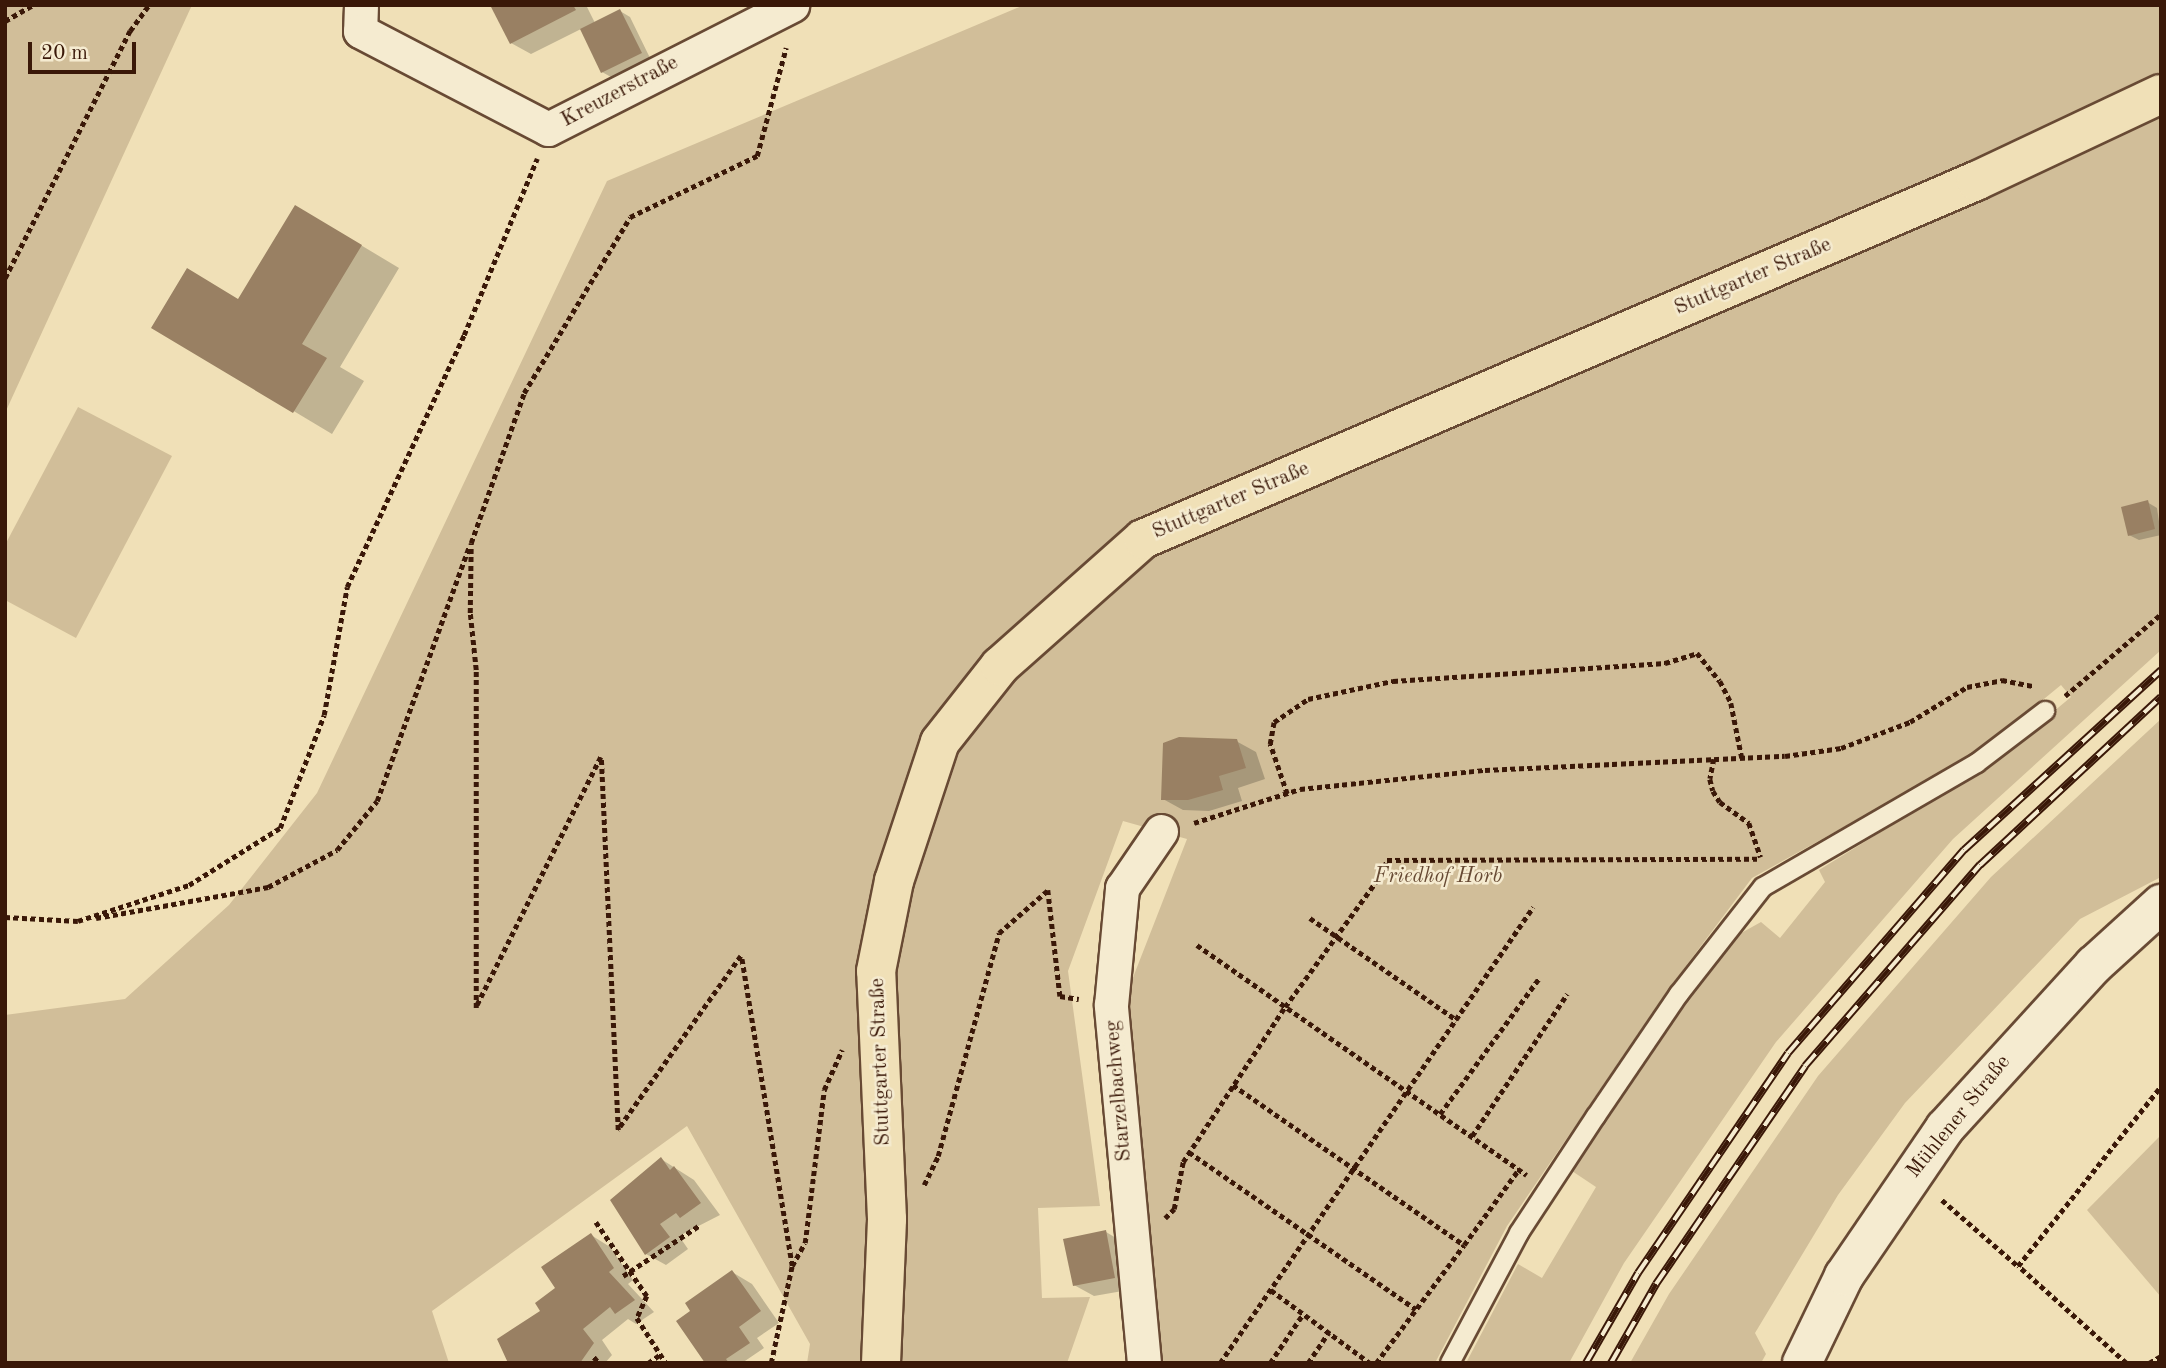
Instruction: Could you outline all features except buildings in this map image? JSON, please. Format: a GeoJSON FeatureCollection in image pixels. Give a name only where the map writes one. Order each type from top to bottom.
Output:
{"type":"FeatureCollection","features":[{"type":"Feature","properties":{"kind":"main road","name":"Stuttgarter Straße"},"geometry":{"type":"LineString","coordinates":[[881,1363],[887,1219],[876,971],[894,881],[940,742],[1000,666],[1062,606],[1143,539],[1976,181],[2161,93]]}},
{"type":"Feature","properties":{"kind":"main road","name":"Mühlener Straße"},"geometry":{"type":"LineString","coordinates":[[1802,1363],[1844,1276],[1945,1128],[2094,965],[2161,904]]}},
{"type":"Feature","properties":{"kind":"street","name":"Kreuzerstraße"},"geometry":{"type":"LineString","coordinates":[[360,5],[360,31],[548,129],[792,5]]}},
{"type":"Feature","properties":{"kind":"street","name":"Starzelbachweg"},"geometry":{"type":"LineString","coordinates":[[1144,1363],[1111,1006],[1122,888],[1161,831]]}},
{"type":"Feature","properties":{"kind":"lane"},"geometry":{"type":"LineString","coordinates":[[1450,1363],[1548,1190],[1679,994],[1767,885],[1977,763],[2045,711]]}},
{"type":"Feature","properties":{"kind":"path"},"geometry":{"type":"LineString","coordinates":[[5,21],[33,5]]}},
{"type":"Feature","properties":{"kind":"path"},"geometry":{"type":"LineString","coordinates":[[5,278],[130,32],[149,5]]}},
{"type":"Feature","properties":{"kind":"path"},"geometry":{"type":"LineString","coordinates":[[5,917],[78,921],[268,887],[337,850],[377,801],[524,393],[630,217],[757,156],[788,43]]}},
{"type":"Feature","properties":{"kind":"path"},"geometry":{"type":"LineString","coordinates":[[78,921],[189,885],[280,828],[324,715],[347,587],[470,323],[548,129]]}},
{"type":"Feature","properties":{"kind":"path"},"geometry":{"type":"LineString","coordinates":[[471,543],[470,613],[476,670],[476,1008],[601,757],[618,1130],[741,956],[792,1266]]}},
{"type":"Feature","properties":{"kind":"path"},"geometry":{"type":"LineString","coordinates":[[2045,711],[2161,614]]}},
{"type":"Feature","properties":{"kind":"path"},"geometry":{"type":"LineString","coordinates":[[1287,794],[1270,744],[1274,722],[1308,699],[1393,681],[1665,663],[1697,653],[1720,681],[1731,703],[1742,758]]}},
{"type":"Feature","properties":{"kind":"path"},"geometry":{"type":"LineString","coordinates":[[1161,831],[1287,794],[1485,770],[1799,754],[1873,738],[1967,687],[2002,680],[2042,688]]}},
{"type":"Feature","properties":{"kind":"path"},"geometry":{"type":"LineString","coordinates":[[2053,692],[2065,696]]}},
{"type":"Feature","properties":{"kind":"path"},"geometry":{"type":"LineString","coordinates":[[1714,760],[1710,779],[1713,791],[1720,803],[1749,823],[1762,859],[1767,885]]}},
{"type":"Feature","properties":{"kind":"path"},"geometry":{"type":"LineString","coordinates":[[1134,1248],[1174,1209],[1182,1162],[1285,1007],[1381,875],[1387,860],[1762,859]]}},
{"type":"Feature","properties":{"kind":"path"},"geometry":{"type":"LineString","coordinates":[[921,1191],[938,1157],[999,933],[1048,890],[1060,996],[1111,1006]]}},
{"type":"Feature","properties":{"kind":"path"},"geometry":{"type":"LineString","coordinates":[[1220,1363],[1409,1093],[1533,907]]}},
{"type":"Feature","properties":{"kind":"path"},"geometry":{"type":"LineString","coordinates":[[1310,918],[1457,1020]]}},
{"type":"Feature","properties":{"kind":"path"},"geometry":{"type":"LineString","coordinates":[[1197,945],[1548,1190]]}},
{"type":"Feature","properties":{"kind":"path"},"geometry":{"type":"LineString","coordinates":[[1440,1114],[1539,978]]}},
{"type":"Feature","properties":{"kind":"path"},"geometry":{"type":"LineString","coordinates":[[1472,1136],[1567,994]]}},
{"type":"Feature","properties":{"kind":"path"},"geometry":{"type":"LineString","coordinates":[[771,1363],[792,1266],[805,1243],[824,1090],[841,1050],[878,1035]]}},
{"type":"Feature","properties":{"kind":"path"},"geometry":{"type":"LineString","coordinates":[[1233,1085],[1464,1245]]}},
{"type":"Feature","properties":{"kind":"path"},"geometry":{"type":"LineString","coordinates":[[2018,1266],[2161,1086]]}},
{"type":"Feature","properties":{"kind":"path"},"geometry":{"type":"LineString","coordinates":[[1189,1152],[1416,1309]]}},
{"type":"Feature","properties":{"kind":"path"},"geometry":{"type":"LineString","coordinates":[[1271,1290],[1373,1363],[1464,1245],[1519,1168]]}},
{"type":"Feature","properties":{"kind":"path"},"geometry":{"type":"LineString","coordinates":[[1933,1209],[1946,1188]]}},
{"type":"Feature","properties":{"kind":"path"},"geometry":{"type":"LineString","coordinates":[[1939,1198],[2126,1363]]}},
{"type":"Feature","properties":{"kind":"path"},"geometry":{"type":"LineString","coordinates":[[596,1222],[647,1296],[637,1318],[666,1363]]}},
{"type":"Feature","properties":{"kind":"path"},"geometry":{"type":"LineString","coordinates":[[623,1276],[700,1225]]}},
{"type":"Feature","properties":{"kind":"path"},"geometry":{"type":"LineString","coordinates":[[1270,1363],[1303,1314]]}},
{"type":"Feature","properties":{"kind":"path"},"geometry":{"type":"LineString","coordinates":[[1308,1363],[1329,1332]]}},
{"type":"Feature","properties":{"kind":"path"},"geometry":{"type":"LineString","coordinates":[[648,1363],[661,1354]]}},
{"type":"Feature","properties":{"kind":"path"},"geometry":{"type":"LineString","coordinates":[[2149,1363],[2161,1356]]}},
{"type":"Feature","properties":{"kind":"path"},"geometry":{"type":"LineString","coordinates":[[594,1357],[599,1363]]}},
{"type":"Feature","properties":{"kind":"green space"},"geometry":{"type":"Polygon","coordinates":[[[5,5],[192,5],[5,413],[5,5]]]}},
{"type":"Feature","properties":{"kind":"green space","name":"Friedhof Horb"},"geometry":{"type":"Polygon","coordinates":[[[1024,5],[2161,5],[2161,650],[1953,839],[1776,1042],[1624,1263],[1569,1363],[1466,1363],[1518,1264],[1542,1278],[1596,1187],[1572,1171],[1686,1000],[1734,937],[1761,922],[1780,938],[1825,882],[1819,870],[1988,766],[2071,697],[2061,685],[1979,752],[1752,878],[1670,987],[1507,1226],[1435,1363],[1158,1363],[1125,998],[1187,839],[1123,821],[1068,971],[1100,1206],[1038,1208],[1042,1298],[1090,1297],[1067,1363],[807,1363],[810,1344],[687,1126],[432,1311],[449,1363],[5,1363],[5,1015],[125,999],[229,905],[317,793],[607,181],[1024,5]]]}},
{"type":"Feature","properties":{"kind":"green space"},"geometry":{"type":"Polygon","coordinates":[[[78,407],[172,456],[76,638],[5,600],[5,545],[78,407]]]}},
{"type":"Feature","properties":{"kind":"green space"},"geometry":{"type":"Polygon","coordinates":[[[2161,719],[2161,877],[2080,919],[1905,1103],[1838,1195],[1755,1333],[1766,1354],[1761,1363],[1630,1363],[1669,1294],[1818,1076],[1991,877],[2161,719]]]}},
{"type":"Feature","properties":{"kind":"green space"},"geometry":{"type":"Polygon","coordinates":[[[2161,1135],[2161,1297],[2087,1210],[2161,1135]]]}},
{"type":"Feature","properties":{"kind":"railway"},"geometry":{"type":"LineString","coordinates":[[1586,1363],[1638,1273],[1788,1053],[1964,850],[2161,670]]}},
{"type":"Feature","properties":{"kind":"railway"},"geometry":{"type":"LineString","coordinates":[[1611,1363],[1656,1284],[1805,1066],[1980,865],[2161,697]]}}]}
